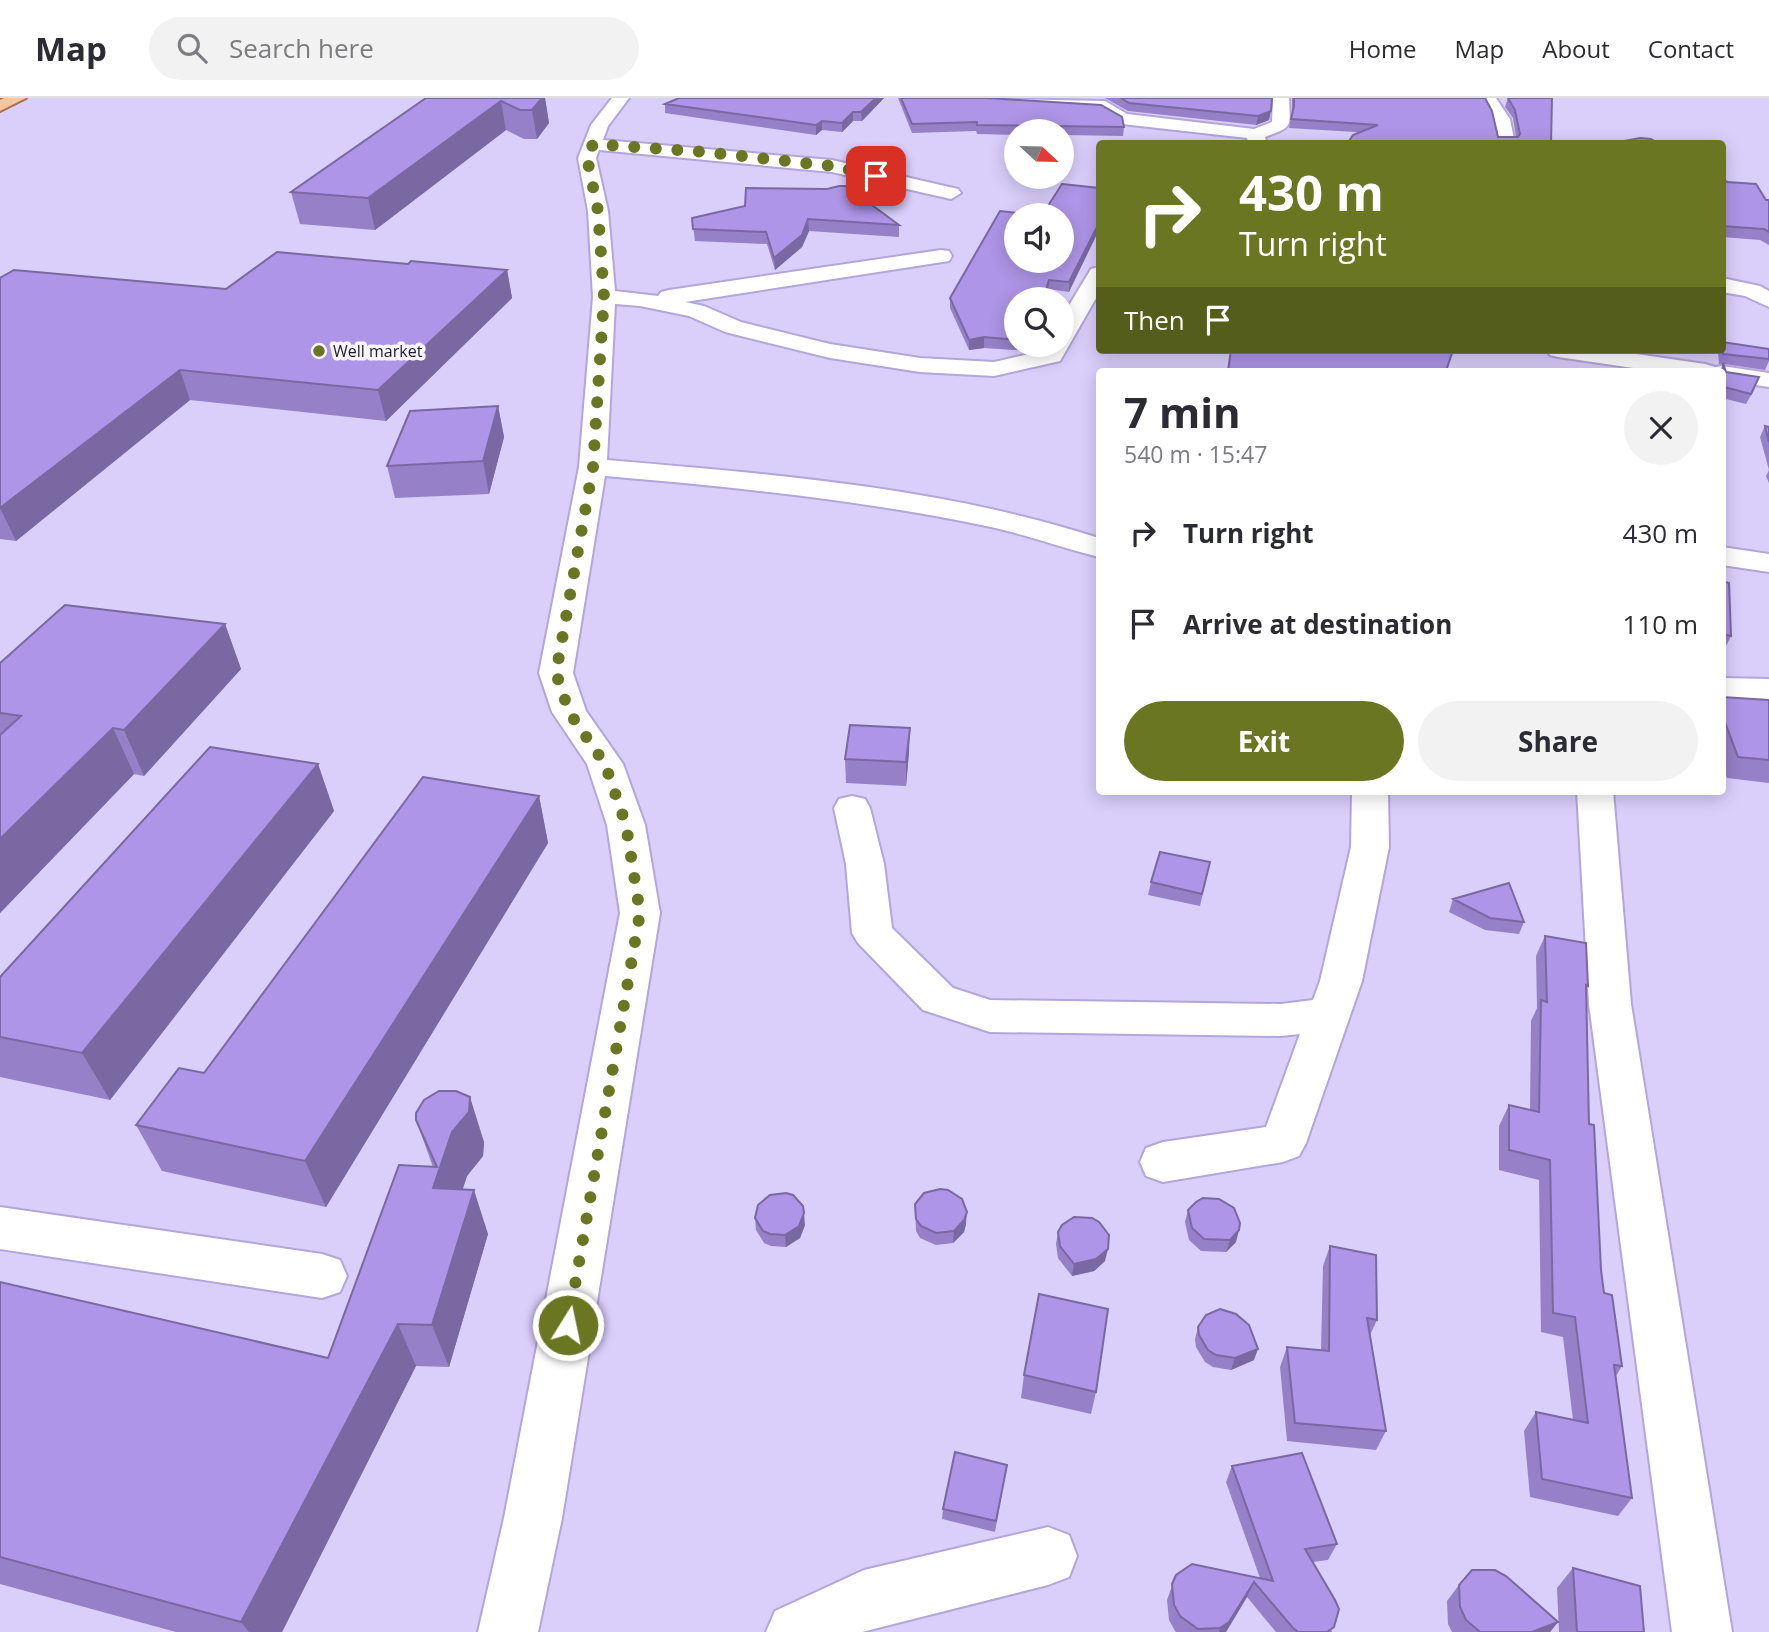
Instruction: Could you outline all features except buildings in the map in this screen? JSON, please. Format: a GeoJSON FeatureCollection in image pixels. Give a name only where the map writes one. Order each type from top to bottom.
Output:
{"type":"FeatureCollection","features":[{"type":"Feature","properties":{"kind":"main road"},"geometry":{"type":"LineString","coordinates":[[0,106],[18,98]]}},
{"type":"Feature","properties":{"kind":"street"},"geometry":{"type":"LineString","coordinates":[[508,1632],[533,1518],[640,913],[626,825],[605,764],[569,712],[556,673],[622,298],[598,211],[587,158],[600,125],[621,98]]}},
{"type":"Feature","properties":{"kind":"street"},"geometry":{"type":"LineString","coordinates":[[968,98],[1107,102],[1122,119],[1256,139],[1281,125],[1281,98]]}},
{"type":"Feature","properties":{"kind":"street"},"geometry":{"type":"LineString","coordinates":[[1488,98],[1501,119],[1505,140]]}},
{"type":"Feature","properties":{"kind":"street"},"geometry":{"type":"LineString","coordinates":[[593,144],[705,152],[832,166],[951,192]]}},
{"type":"Feature","properties":{"kind":"street"},"geometry":{"type":"LineString","coordinates":[[622,298],[713,292],[941,256]]}},
{"type":"Feature","properties":{"kind":"street"},"geometry":{"type":"LineString","coordinates":[[1074,317],[1096,279]]}},
{"type":"Feature","properties":{"kind":"street"},"geometry":{"type":"LineString","coordinates":[[1726,284],[1760,296]]}},
{"type":"Feature","properties":{"kind":"street"},"geometry":{"type":"LineString","coordinates":[[622,298],[696,311],[733,327],[830,351],[920,365],[994,369],[1047,357]]}},
{"type":"Feature","properties":{"kind":"street"},"geometry":{"type":"LineString","coordinates":[[1586,354],[1684,368]]}},
{"type":"Feature","properties":{"kind":"street"},"geometry":{"type":"LineString","coordinates":[[1726,374],[1769,380]]}},
{"type":"Feature","properties":{"kind":"street"},"geometry":{"type":"LineString","coordinates":[[593,467],[777,483],[930,506],[1047,530],[1096,547]]}},
{"type":"Feature","properties":{"kind":"street"},"geometry":{"type":"LineString","coordinates":[[1726,557],[1769,562]]}},
{"type":"Feature","properties":{"kind":"street"},"geometry":{"type":"LineString","coordinates":[[1726,688],[1769,689]]}},
{"type":"Feature","properties":{"kind":"street"},"geometry":{"type":"LineString","coordinates":[[1163,1162],[1283,1143],[1341,981],[1370,847],[1370,795]]}},
{"type":"Feature","properties":{"kind":"street"},"geometry":{"type":"LineString","coordinates":[[1595,795],[1611,1004],[1702,1632]]}},
{"type":"Feature","properties":{"kind":"street"},"geometry":{"type":"LineString","coordinates":[[852,808],[865,864],[872,933],[938,999],[990,1016],[1281,1020],[1329,1014]]}},
{"type":"Feature","properties":{"kind":"street"},"geometry":{"type":"LineString","coordinates":[[0,1228],[322,1276]]}},
{"type":"Feature","properties":{"kind":"street"},"geometry":{"type":"LineString","coordinates":[[796,1632],[864,1600],[1048,1556]]}},
{"type":"Feature","properties":{"kind":"place","name":"Well market"},"geometry":{"type":"Point","coordinates":[319,351]}},
{"type":"Feature","properties":{"kind":"route"},"geometry":{"type":"LineString","coordinates":[[568,1325],[640,913],[626,825],[605,764],[569,712],[556,673],[593,467],[604,297],[598,211],[587,158],[593,144],[628,146],[832,166],[876,176]]}}]}
